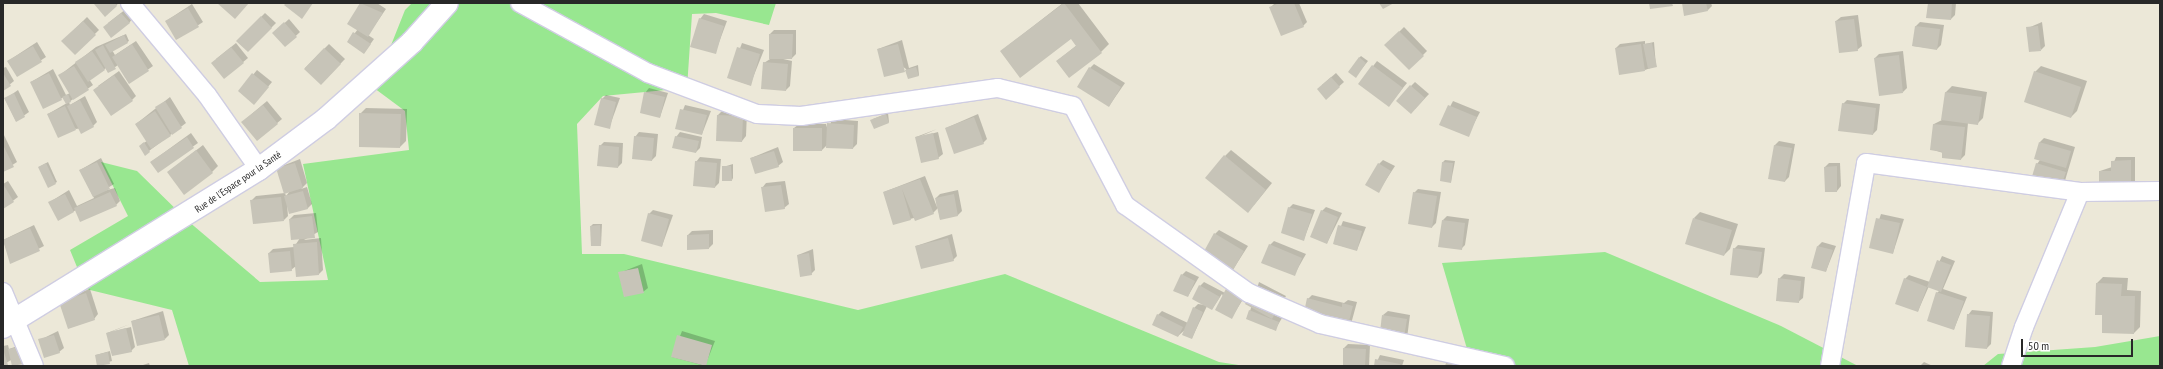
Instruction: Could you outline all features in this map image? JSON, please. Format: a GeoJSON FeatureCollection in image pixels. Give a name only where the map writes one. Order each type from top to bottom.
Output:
{"type":"FeatureCollection","features":[{"type":"Feature","properties":{"kind":"street"},"geometry":{"type":"LineString","coordinates":[[130,3],[207,95],[259,169]]}},
{"type":"Feature","properties":{"kind":"street","name":"Rue de l'Espace pour la Santé"},"geometry":{"type":"LineString","coordinates":[[10,324],[259,169],[326,120],[412,42],[447,3]]}},
{"type":"Feature","properties":{"kind":"street"},"geometry":{"type":"LineString","coordinates":[[520,3],[648,73],[757,114],[801,116],[998,88],[1073,106],[1125,205],[1248,293],[1320,324],[1505,366]]}},
{"type":"Feature","properties":{"kind":"street"},"geometry":{"type":"LineString","coordinates":[[1830,366],[1866,163],[2080,192],[2160,191]]}},
{"type":"Feature","properties":{"kind":"street"},"geometry":{"type":"LineString","coordinates":[[2011,366],[2024,327],[2080,192]]}},
{"type":"Feature","properties":{"kind":"street"},"geometry":{"type":"LineString","coordinates":[[3,292],[10,324],[34,366]]}},
{"type":"Feature","properties":{"kind":"green space"},"geometry":{"type":"Polygon","coordinates":[[[412,3],[776,3],[769,25],[716,13],[692,14],[687,88],[603,96],[577,124],[582,254],[624,254],[858,310],[1005,274],[1219,362],[1245,366],[189,366],[172,310],[86,289],[70,250],[128,216],[101,162],[137,171],[188,221],[260,282],[328,280],[303,164],[409,150],[405,111],[374,88],[405,10],[412,3]]]}},
{"type":"Feature","properties":{"kind":"green space"},"geometry":{"type":"Polygon","coordinates":[[[1605,252],[1781,326],[1858,366],[1472,366],[1442,263],[1605,252]]]}},
{"type":"Feature","properties":{"kind":"green space"},"geometry":{"type":"Polygon","coordinates":[[[2160,336],[2160,366],[1983,366],[1998,354],[2095,347],[2160,336]]]}},
{"type":"Feature","properties":{"kind":"building"},"geometry":{"type":"Polygon","coordinates":[[[115,3],[117,6],[105,17],[94,4],[115,3]]]}},
{"type":"Feature","properties":{"kind":"building"},"geometry":{"type":"Polygon","coordinates":[[[217,3],[249,3],[235,19],[217,3]]]}},
{"type":"Feature","properties":{"kind":"building"},"geometry":{"type":"Polygon","coordinates":[[[286,3],[313,3],[302,19],[284,5],[286,3]]]}},
{"type":"Feature","properties":{"kind":"building"},"geometry":{"type":"Polygon","coordinates":[[[360,3],[383,13],[368,37],[347,24],[360,3]]]}},
{"type":"Feature","properties":{"kind":"building"},"geometry":{"type":"Polygon","coordinates":[[[1064,3],[1102,53],[1069,78],[1056,61],[1076,46],[1071,39],[1020,78],[1000,51],[1064,3]]]}},
{"type":"Feature","properties":{"kind":"building"},"geometry":{"type":"Polygon","coordinates":[[[1280,3],[1294,3],[1304,27],[1281,36],[1269,7],[1280,3]]]}},
{"type":"Feature","properties":{"kind":"building"},"geometry":{"type":"Polygon","coordinates":[[[1379,3],[1394,3],[1383,9],[1379,3]]]}},
{"type":"Feature","properties":{"kind":"building"},"geometry":{"type":"Polygon","coordinates":[[[1649,3],[1672,3],[1673,6],[1650,9],[1649,3]]]}},
{"type":"Feature","properties":{"kind":"building"},"geometry":{"type":"Polygon","coordinates":[[[1682,3],[1706,3],[1708,11],[1684,16],[1682,3]]]}},
{"type":"Feature","properties":{"kind":"building"},"geometry":{"type":"Polygon","coordinates":[[[1928,3],[1952,3],[1951,20],[1926,18],[1928,3]]]}},
{"type":"Feature","properties":{"kind":"building"},"geometry":{"type":"Polygon","coordinates":[[[188,8],[199,27],[176,40],[165,21],[188,8]]]}},
{"type":"Feature","properties":{"kind":"building"},"geometry":{"type":"Polygon","coordinates":[[[121,13],[130,23],[111,38],[103,27],[121,13]]]}},
{"type":"Feature","properties":{"kind":"building"},"geometry":{"type":"Polygon","coordinates":[[[261,16],[272,28],[248,52],[236,41],[261,16]]]}},
{"type":"Feature","properties":{"kind":"building"},"geometry":{"type":"Polygon","coordinates":[[[699,18],[724,26],[716,54],[690,47],[699,18]]]}},
{"type":"Feature","properties":{"kind":"building"},"geometry":{"type":"Polygon","coordinates":[[[1854,19],[1858,51],[1839,53],[1835,21],[1854,19]]]}},
{"type":"Feature","properties":{"kind":"building"},"geometry":{"type":"Polygon","coordinates":[[[83,21],[96,35],[75,55],[61,41],[83,21]]]}},
{"type":"Feature","properties":{"kind":"building"},"geometry":{"type":"Polygon","coordinates":[[[284,22],[297,37],[285,47],[272,33],[284,22]]]}},
{"type":"Feature","properties":{"kind":"building"},"geometry":{"type":"Polygon","coordinates":[[[1915,26],[1940,29],[1937,50],[1912,46],[1915,26]]]}},
{"type":"Feature","properties":{"kind":"building"},"geometry":{"type":"Polygon","coordinates":[[[2038,26],[2041,51],[2029,52],[2026,27],[2038,26]]]}},
{"type":"Feature","properties":{"kind":"building"},"geometry":{"type":"Polygon","coordinates":[[[1399,31],[1424,56],[1409,70],[1384,45],[1399,31]]]}},
{"type":"Feature","properties":{"kind":"building"},"geometry":{"type":"Polygon","coordinates":[[[353,32],[371,44],[364,54],[347,42],[353,32]]]}},
{"type":"Feature","properties":{"kind":"building"},"geometry":{"type":"Polygon","coordinates":[[[769,34],[793,34],[792,59],[769,59],[769,34]]]}},
{"type":"Feature","properties":{"kind":"building"},"geometry":{"type":"Polygon","coordinates":[[[124,35],[128,43],[110,53],[105,45],[124,35]]]}},
{"type":"Feature","properties":{"kind":"building"},"geometry":{"type":"Polygon","coordinates":[[[1652,43],[1657,67],[1648,69],[1643,44],[1652,43]]]}},
{"type":"Feature","properties":{"kind":"building"},"geometry":{"type":"Polygon","coordinates":[[[132,44],[149,71],[129,84],[112,57],[132,44]]]}},
{"type":"Feature","properties":{"kind":"building"},"geometry":{"type":"Polygon","coordinates":[[[898,44],[905,72],[884,77],[877,49],[898,44]]]}},
{"type":"Feature","properties":{"kind":"building"},"geometry":{"type":"Polygon","coordinates":[[[1641,44],[1645,71],[1619,75],[1615,48],[1641,44]]]}},
{"type":"Feature","properties":{"kind":"building"},"geometry":{"type":"Polygon","coordinates":[[[103,45],[116,69],[108,73],[95,50],[103,45]]]}},
{"type":"Feature","properties":{"kind":"building"},"geometry":{"type":"Polygon","coordinates":[[[33,46],[42,62],[17,77],[7,61],[33,46]]]}},
{"type":"Feature","properties":{"kind":"building"},"geometry":{"type":"Polygon","coordinates":[[[231,47],[244,63],[224,79],[211,63],[231,47]]]}},
{"type":"Feature","properties":{"kind":"building"},"geometry":{"type":"Polygon","coordinates":[[[737,47],[760,54],[751,86],[727,78],[737,47]]]}},
{"type":"Feature","properties":{"kind":"building"},"geometry":{"type":"Polygon","coordinates":[[[324,48],[341,64],[321,85],[304,69],[324,48]]]}},
{"type":"Feature","properties":{"kind":"building"},"geometry":{"type":"Polygon","coordinates":[[[92,51],[105,70],[88,82],[75,62],[92,51]]]}},
{"type":"Feature","properties":{"kind":"building"},"geometry":{"type":"Polygon","coordinates":[[[1899,55],[1903,93],[1879,96],[1874,58],[1899,55]]]}},
{"type":"Feature","properties":{"kind":"building"},"geometry":{"type":"Polygon","coordinates":[[[1359,57],[1366,63],[1356,78],[1348,72],[1359,57]]]}},
{"type":"Feature","properties":{"kind":"building"},"geometry":{"type":"Polygon","coordinates":[[[763,62],[788,64],[786,91],[761,89],[763,62]]]}},
{"type":"Feature","properties":{"kind":"building"},"geometry":{"type":"Polygon","coordinates":[[[1372,65],[1403,88],[1389,107],[1358,84],[1372,65]]]}},
{"type":"Feature","properties":{"kind":"building"},"geometry":{"type":"Polygon","coordinates":[[[74,66],[89,90],[73,100],[58,75],[74,66]]]}},
{"type":"Feature","properties":{"kind":"building"},"geometry":{"type":"Polygon","coordinates":[[[916,67],[919,76],[908,79],[905,70],[916,67]]]}},
{"type":"Feature","properties":{"kind":"building"},"geometry":{"type":"Polygon","coordinates":[[[1089,67],[1121,87],[1109,107],[1077,87],[1089,67]]]}},
{"type":"Feature","properties":{"kind":"building"},"geometry":{"type":"Polygon","coordinates":[[[2034,71],[2081,87],[2071,118],[2024,102],[2034,71]]]}},
{"type":"Feature","properties":{"kind":"building"},"geometry":{"type":"Polygon","coordinates":[[[3,73],[11,86],[3,91],[3,73]]]}},
{"type":"Feature","properties":{"kind":"building"},"geometry":{"type":"Polygon","coordinates":[[[49,73],[62,100],[43,109],[30,82],[49,73]]]}},
{"type":"Feature","properties":{"kind":"building"},"geometry":{"type":"Polygon","coordinates":[[[252,73],[269,87],[254,105],[238,91],[252,73]]]}},
{"type":"Feature","properties":{"kind":"building"},"geometry":{"type":"Polygon","coordinates":[[[114,75],[133,101],[111,116],[93,90],[114,75]]]}},
{"type":"Feature","properties":{"kind":"building"},"geometry":{"type":"Polygon","coordinates":[[[1331,77],[1340,87],[1326,100],[1317,89],[1331,77]]]}},
{"type":"Feature","properties":{"kind":"building"},"geometry":{"type":"Polygon","coordinates":[[[1410,85],[1425,98],[1411,114],[1396,101],[1410,85]]]}},
{"type":"Feature","properties":{"kind":"building"},"geometry":{"type":"Polygon","coordinates":[[[644,92],[665,97],[660,118],[640,113],[644,92]]]}},
{"type":"Feature","properties":{"kind":"building"},"geometry":{"type":"Polygon","coordinates":[[[1945,92],[1982,97],[1978,125],[1941,120],[1945,92]]]}},
{"type":"Feature","properties":{"kind":"building"},"geometry":{"type":"Polygon","coordinates":[[[14,93],[25,117],[16,122],[4,98],[14,93]]]}},
{"type":"Feature","properties":{"kind":"building"},"geometry":{"type":"Polygon","coordinates":[[[68,94],[71,102],[66,104],[62,97],[68,94]]]}},
{"type":"Feature","properties":{"kind":"building"},"geometry":{"type":"Polygon","coordinates":[[[601,98],[616,102],[610,129],[594,125],[601,98]]]}},
{"type":"Feature","properties":{"kind":"building"},"geometry":{"type":"Polygon","coordinates":[[[80,100],[94,127],[81,134],[67,106],[80,100]]]}},
{"type":"Feature","properties":{"kind":"building"},"geometry":{"type":"Polygon","coordinates":[[[165,101],[182,128],[172,135],[155,107],[165,101]]]}},
{"type":"Feature","properties":{"kind":"building"},"geometry":{"type":"Polygon","coordinates":[[[1842,103],[1876,108],[1873,135],[1838,131],[1842,103]]]}},
{"type":"Feature","properties":{"kind":"building"},"geometry":{"type":"Polygon","coordinates":[[[263,105],[278,124],[257,141],[241,122],[263,105]]]}},
{"type":"Feature","properties":{"kind":"building"},"geometry":{"type":"Polygon","coordinates":[[[1448,105],[1477,117],[1469,137],[1439,125],[1448,105]]]}},
{"type":"Feature","properties":{"kind":"building"},"geometry":{"type":"Polygon","coordinates":[[[65,106],[76,130],[58,138],[47,114],[65,106]]]}},
{"type":"Feature","properties":{"kind":"building"},"geometry":{"type":"Polygon","coordinates":[[[680,109],[707,115],[702,135],[675,129],[680,109]]]}},
{"type":"Feature","properties":{"kind":"building"},"geometry":{"type":"Polygon","coordinates":[[[155,111],[171,136],[151,149],[135,124],[155,111]]]}},
{"type":"Feature","properties":{"kind":"building"},"geometry":{"type":"Polygon","coordinates":[[[359,113],[401,114],[400,148],[359,147],[359,113]]]}},
{"type":"Feature","properties":{"kind":"building"},"geometry":{"type":"Polygon","coordinates":[[[886,114],[889,123],[874,129],[870,120],[886,114]]]}},
{"type":"Feature","properties":{"kind":"building"},"geometry":{"type":"Polygon","coordinates":[[[717,115],[743,116],[742,142],[716,141],[717,115]]]}},
{"type":"Feature","properties":{"kind":"building"},"geometry":{"type":"Polygon","coordinates":[[[974,117],[984,144],[954,154],[945,128],[974,117]]]}},
{"type":"Feature","properties":{"kind":"building"},"geometry":{"type":"Polygon","coordinates":[[[827,123],[854,125],[853,149],[826,148],[827,123]]]}},
{"type":"Feature","properties":{"kind":"building"},"geometry":{"type":"Polygon","coordinates":[[[1933,124],[1965,127],[1961,160],[1942,158],[1942,152],[1930,150],[1933,124]]]}},
{"type":"Feature","properties":{"kind":"building"},"geometry":{"type":"Polygon","coordinates":[[[793,128],[822,128],[822,151],[793,151],[793,128]]]}},
{"type":"Feature","properties":{"kind":"building"},"geometry":{"type":"Polygon","coordinates":[[[933,133],[939,159],[921,163],[915,137],[933,133]]]}},
{"type":"Feature","properties":{"kind":"building"},"geometry":{"type":"Polygon","coordinates":[[[634,136],[654,138],[652,161],[632,159],[634,136]]]}},
{"type":"Feature","properties":{"kind":"building"},"geometry":{"type":"Polygon","coordinates":[[[675,136],[699,141],[696,153],[672,148],[675,136]]]}},
{"type":"Feature","properties":{"kind":"building"},"geometry":{"type":"Polygon","coordinates":[[[187,137],[194,148],[158,173],[150,162],[187,137]]]}},
{"type":"Feature","properties":{"kind":"building"},"geometry":{"type":"Polygon","coordinates":[[[144,142],[150,152],[145,156],[139,146],[144,142]]]}},
{"type":"Feature","properties":{"kind":"building"},"geometry":{"type":"Polygon","coordinates":[[[2039,142],[2071,151],[2066,168],[2034,159],[2039,142]]]}},
{"type":"Feature","properties":{"kind":"building"},"geometry":{"type":"Polygon","coordinates":[[[3,145],[14,167],[3,172],[3,145]]]}},
{"type":"Feature","properties":{"kind":"building"},"geometry":{"type":"Polygon","coordinates":[[[599,145],[619,147],[618,168],[597,166],[599,145]]]}},
{"type":"Feature","properties":{"kind":"building"},"geometry":{"type":"Polygon","coordinates":[[[1774,145],[1792,148],[1785,182],[1768,179],[1774,145]]]}},
{"type":"Feature","properties":{"kind":"building"},"geometry":{"type":"Polygon","coordinates":[[[196,150],[213,173],[184,195],[167,172],[196,150]]]}},
{"type":"Feature","properties":{"kind":"building"},"geometry":{"type":"Polygon","coordinates":[[[774,151],[779,167],[755,174],[750,158],[774,151]]]}},
{"type":"Feature","properties":{"kind":"building"},"geometry":{"type":"Polygon","coordinates":[[[1224,155],[1266,190],[1248,213],[1205,178],[1224,155]]]}},
{"type":"Feature","properties":{"kind":"building"},"geometry":{"type":"Polygon","coordinates":[[[2131,160],[2131,190],[2099,190],[2099,171],[2111,171],[2111,161],[2131,160]]]}},
{"type":"Feature","properties":{"kind":"building"},"geometry":{"type":"Polygon","coordinates":[[[695,161],[717,163],[715,188],[693,186],[695,161]]]}},
{"type":"Feature","properties":{"kind":"building"},"geometry":{"type":"Polygon","coordinates":[[[97,162],[110,189],[93,197],[79,170],[97,162]]]}},
{"type":"Feature","properties":{"kind":"building"},"geometry":{"type":"Polygon","coordinates":[[[1442,162],[1453,163],[1451,183],[1440,181],[1442,162]]]}},
{"type":"Feature","properties":{"kind":"building"},"geometry":{"type":"Polygon","coordinates":[[[46,163],[56,184],[48,188],[38,167],[46,163]]]}},
{"type":"Feature","properties":{"kind":"building"},"geometry":{"type":"Polygon","coordinates":[[[295,163],[303,188],[284,194],[276,168],[295,163]]]}},
{"type":"Feature","properties":{"kind":"building"},"geometry":{"type":"Polygon","coordinates":[[[1378,163],[1391,171],[1379,193],[1365,185],[1378,163]]]}},
{"type":"Feature","properties":{"kind":"building"},"geometry":{"type":"Polygon","coordinates":[[[2036,163],[2066,172],[2060,189],[2031,180],[2036,163]]]}},
{"type":"Feature","properties":{"kind":"building"},"geometry":{"type":"Polygon","coordinates":[[[722,166],[731,166],[732,181],[722,181],[722,166]]]}},
{"type":"Feature","properties":{"kind":"building"},"geometry":{"type":"Polygon","coordinates":[[[1837,166],[1837,192],[1825,192],[1824,167],[1837,166]]]}},
{"type":"Feature","properties":{"kind":"building"},"geometry":{"type":"Polygon","coordinates":[[[920,179],[934,214],[915,221],[902,189],[911,220],[893,225],[883,192],[920,179]]]}},
{"type":"Feature","properties":{"kind":"building"},"geometry":{"type":"Polygon","coordinates":[[[3,184],[14,202],[3,209],[3,184]]]}},
{"type":"Feature","properties":{"kind":"building"},"geometry":{"type":"Polygon","coordinates":[[[781,185],[785,209],[765,212],[761,187],[781,185]]]}},
{"type":"Feature","properties":{"kind":"building"},"geometry":{"type":"Polygon","coordinates":[[[303,191],[308,209],[289,214],[284,196],[303,191]]]}},
{"type":"Feature","properties":{"kind":"building"},"geometry":{"type":"Polygon","coordinates":[[[110,192],[117,206],[80,222],[74,208],[110,192]]]}},
{"type":"Feature","properties":{"kind":"building"},"geometry":{"type":"Polygon","coordinates":[[[1413,192],[1437,196],[1432,228],[1408,224],[1413,192]]]}},
{"type":"Feature","properties":{"kind":"building"},"geometry":{"type":"Polygon","coordinates":[[[65,194],[74,212],[58,221],[48,202],[65,194]]]}},
{"type":"Feature","properties":{"kind":"building"},"geometry":{"type":"Polygon","coordinates":[[[954,194],[958,216],[940,220],[935,198],[954,194]]]}},
{"type":"Feature","properties":{"kind":"building"},"geometry":{"type":"Polygon","coordinates":[[[281,197],[284,221],[253,224],[250,200],[281,197]]]}},
{"type":"Feature","properties":{"kind":"building"},"geometry":{"type":"Polygon","coordinates":[[[1288,207],[1312,214],[1304,241],[1281,233],[1288,207]]]}},
{"type":"Feature","properties":{"kind":"building"},"geometry":{"type":"Polygon","coordinates":[[[1321,210],[1338,217],[1327,244],[1310,237],[1321,210]]]}},
{"type":"Feature","properties":{"kind":"building"},"geometry":{"type":"Polygon","coordinates":[[[648,213],[669,219],[662,247],[641,241],[648,213]]]}},
{"type":"Feature","properties":{"kind":"building"},"geometry":{"type":"Polygon","coordinates":[[[312,216],[315,238],[291,240],[289,219],[312,216]]]}},
{"type":"Feature","properties":{"kind":"building"},"geometry":{"type":"Polygon","coordinates":[[[1693,218],[1732,230],[1724,256],[1685,244],[1693,218]]]}},
{"type":"Feature","properties":{"kind":"building"},"geometry":{"type":"Polygon","coordinates":[[[1876,218],[1900,223],[1893,254],[1869,248],[1876,218]]]}},
{"type":"Feature","properties":{"kind":"building"},"geometry":{"type":"Polygon","coordinates":[[[1442,220],[1465,223],[1462,250],[1438,247],[1442,220]]]}},
{"type":"Feature","properties":{"kind":"building"},"geometry":{"type":"Polygon","coordinates":[[[600,225],[601,246],[591,246],[590,226],[600,225]]]}},
{"type":"Feature","properties":{"kind":"building"},"geometry":{"type":"Polygon","coordinates":[[[1338,225],[1362,231],[1357,251],[1333,244],[1338,225]]]}},
{"type":"Feature","properties":{"kind":"building"},"geometry":{"type":"Polygon","coordinates":[[[30,228],[40,251],[10,264],[3,240],[30,228]]]}},
{"type":"Feature","properties":{"kind":"building"},"geometry":{"type":"Polygon","coordinates":[[[1214,233],[1244,251],[1232,272],[1202,255],[1214,233]]]}},
{"type":"Feature","properties":{"kind":"building"},"geometry":{"type":"Polygon","coordinates":[[[709,234],[709,249],[687,250],[687,235],[709,234]]]}},
{"type":"Feature","properties":{"kind":"building"},"geometry":{"type":"Polygon","coordinates":[[[948,238],[954,261],[921,269],[915,246],[948,238]]]}},
{"type":"Feature","properties":{"kind":"building"},"geometry":{"type":"Polygon","coordinates":[[[317,242],[319,275],[296,277],[293,244],[317,242]]]}},
{"type":"Feature","properties":{"kind":"building"},"geometry":{"type":"Polygon","coordinates":[[[1269,244],[1302,258],[1295,276],[1261,263],[1269,244]]]}},
{"type":"Feature","properties":{"kind":"building"},"geometry":{"type":"Polygon","coordinates":[[[1817,246],[1833,250],[1826,272],[1811,268],[1817,246]]]}},
{"type":"Feature","properties":{"kind":"building"},"geometry":{"type":"Polygon","coordinates":[[[1733,248],[1762,252],[1758,278],[1730,275],[1733,248]]]}},
{"type":"Feature","properties":{"kind":"building"},"geometry":{"type":"Polygon","coordinates":[[[290,251],[292,271],[270,273],[268,253],[290,251]]]}},
{"type":"Feature","properties":{"kind":"building"},"geometry":{"type":"Polygon","coordinates":[[[809,253],[812,275],[800,277],[797,255],[809,253]]]}},
{"type":"Feature","properties":{"kind":"building"},"geometry":{"type":"Polygon","coordinates":[[[1937,260],[1951,265],[1941,292],[1927,287],[1937,260]]]}},
{"type":"Feature","properties":{"kind":"building"},"geometry":{"type":"Polygon","coordinates":[[[638,268],[644,293],[624,297],[618,272],[638,268]]]}},
{"type":"Feature","properties":{"kind":"building"},"geometry":{"type":"Polygon","coordinates":[[[1181,274],[1195,281],[1188,297],[1173,291],[1181,274]]]}},
{"type":"Feature","properties":{"kind":"building"},"geometry":{"type":"Polygon","coordinates":[[[1778,278],[1801,281],[1799,303],[1776,301],[1778,278]]]}},
{"type":"Feature","properties":{"kind":"building"},"geometry":{"type":"Polygon","coordinates":[[[1904,278],[1927,287],[1918,312],[1895,304],[1904,278]]]}},
{"type":"Feature","properties":{"kind":"building"},"geometry":{"type":"Polygon","coordinates":[[[1229,283],[1246,292],[1232,319],[1215,310],[1229,283]]]}},
{"type":"Feature","properties":{"kind":"building"},"geometry":{"type":"Polygon","coordinates":[[[2096,283],[2122,284],[2121,296],[2135,296],[2134,334],[2102,333],[2102,315],[2095,315],[2096,283]]]}},
{"type":"Feature","properties":{"kind":"building"},"geometry":{"type":"Polygon","coordinates":[[[1199,285],[1220,297],[1212,310],[1192,299],[1199,285]]]}},
{"type":"Feature","properties":{"kind":"building"},"geometry":{"type":"Polygon","coordinates":[[[1255,286],[1282,301],[1272,319],[1245,304],[1255,286]]]}},
{"type":"Feature","properties":{"kind":"building"},"geometry":{"type":"Polygon","coordinates":[[[1936,292],[1964,301],[1954,330],[1927,321],[1936,292]]]}},
{"type":"Feature","properties":{"kind":"building"},"geometry":{"type":"Polygon","coordinates":[[[86,293],[95,320],[68,329],[59,302],[86,293]]]}},
{"type":"Feature","properties":{"kind":"building"},"geometry":{"type":"Polygon","coordinates":[[[1307,298],[1342,307],[1342,303],[1353,306],[1347,329],[1303,317],[1307,298]]]}},
{"type":"Feature","properties":{"kind":"building"},"geometry":{"type":"Polygon","coordinates":[[[1193,307],[1203,312],[1192,339],[1182,335],[1193,307]]]}},
{"type":"Feature","properties":{"kind":"building"},"geometry":{"type":"Polygon","coordinates":[[[1249,310],[1279,322],[1276,331],[1246,319],[1249,310]]]}},
{"type":"Feature","properties":{"kind":"building"},"geometry":{"type":"Polygon","coordinates":[[[1157,314],[1183,327],[1178,337],[1152,325],[1157,314]]]}},
{"type":"Feature","properties":{"kind":"building"},"geometry":{"type":"Polygon","coordinates":[[[1967,314],[1990,316],[1987,349],[1965,347],[1967,314]]]}},
{"type":"Feature","properties":{"kind":"building"},"geometry":{"type":"Polygon","coordinates":[[[159,315],[165,340],[137,346],[131,321],[159,315]]]}},
{"type":"Feature","properties":{"kind":"building"},"geometry":{"type":"Polygon","coordinates":[[[1382,315],[1407,319],[1403,344],[1379,340],[1382,315]]]}},
{"type":"Feature","properties":{"kind":"building"},"geometry":{"type":"Polygon","coordinates":[[[126,328],[132,352],[112,356],[106,333],[126,328]]]}},
{"type":"Feature","properties":{"kind":"building"},"geometry":{"type":"Polygon","coordinates":[[[54,335],[60,353],[44,358],[38,339],[54,335]]]}},
{"type":"Feature","properties":{"kind":"building"},"geometry":{"type":"Polygon","coordinates":[[[677,335],[712,345],[706,366],[671,357],[677,335]]]}},
{"type":"Feature","properties":{"kind":"building"},"geometry":{"type":"Polygon","coordinates":[[[25,346],[29,363],[12,366],[8,349],[25,346]]]}},
{"type":"Feature","properties":{"kind":"building"},"geometry":{"type":"Polygon","coordinates":[[[1343,348],[1366,349],[1365,366],[1343,366],[1343,348]]]}},
{"type":"Feature","properties":{"kind":"building"},"geometry":{"type":"Polygon","coordinates":[[[3,349],[8,365],[4,366],[3,366],[3,349]]]}},
{"type":"Feature","properties":{"kind":"building"},"geometry":{"type":"Polygon","coordinates":[[[108,352],[110,364],[97,366],[95,355],[108,352]]]}},
{"type":"Feature","properties":{"kind":"building"},"geometry":{"type":"Polygon","coordinates":[[[1449,354],[1466,360],[1464,366],[1445,366],[1449,354]]]}},
{"type":"Feature","properties":{"kind":"building"},"geometry":{"type":"Polygon","coordinates":[[[1375,359],[1400,364],[1400,366],[1374,366],[1375,359]]]}}]}
